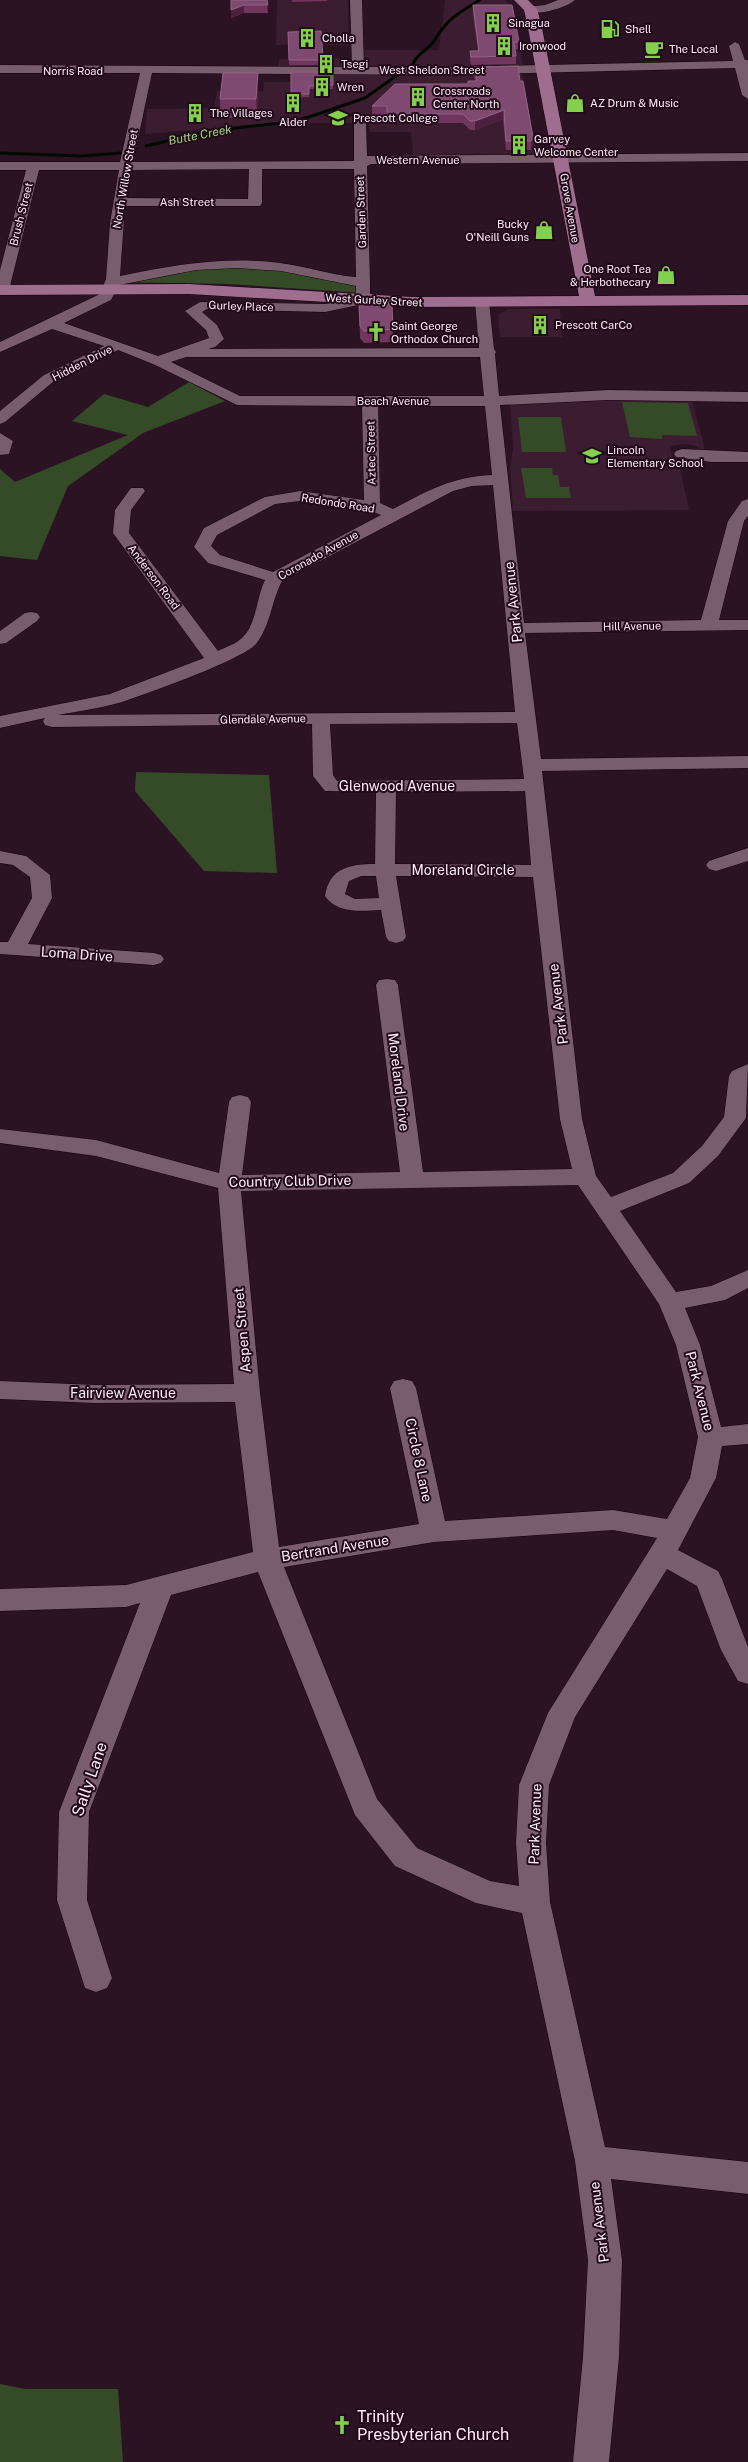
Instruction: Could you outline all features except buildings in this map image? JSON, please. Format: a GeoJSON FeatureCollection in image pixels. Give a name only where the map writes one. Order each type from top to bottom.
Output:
{"type":"FeatureCollection","features":[{"type":"Feature","properties":{"kind":"main road","name":"Grove Avenue"},"geometry":{"type":"LineString","coordinates":[[526,4],[544,69],[588,302]]}},
{"type":"Feature","properties":{"kind":"main road","name":"West Gurley Street"},"geometry":{"type":"LineString","coordinates":[[1,290],[112,286],[218,290],[363,300],[482,302],[748,300]]}},
{"type":"Feature","properties":{"kind":"street"},"geometry":{"type":"LineString","coordinates":[[356,0],[358,71]]}},
{"type":"Feature","properties":{"kind":"street"},"geometry":{"type":"LineString","coordinates":[[526,4],[546,8],[568,0]]}},
{"type":"Feature","properties":{"kind":"street"},"geometry":{"type":"LineString","coordinates":[[735,46],[743,64],[748,95]]}},
{"type":"Feature","properties":{"kind":"street","name":"West Sheldon Street"},"geometry":{"type":"LineString","coordinates":[[147,71],[428,71],[743,64]]}},
{"type":"Feature","properties":{"kind":"street","name":"Norris Road"},"geometry":{"type":"LineString","coordinates":[[0,69],[147,71]]}},
{"type":"Feature","properties":{"kind":"street","name":"North Willow Street"},"geometry":{"type":"LineString","coordinates":[[112,286],[113,248],[120,202],[147,71]]}},
{"type":"Feature","properties":{"kind":"street","name":"Garden Street"},"geometry":{"type":"LineString","coordinates":[[360,124],[363,300]]}},
{"type":"Feature","properties":{"kind":"street","name":"Western Avenue"},"geometry":{"type":"LineString","coordinates":[[0,166],[360,165],[368,160],[748,157]]}},
{"type":"Feature","properties":{"kind":"street","name":"Ash Street"},"geometry":{"type":"LineString","coordinates":[[120,202],[255,203],[256,166]]}},
{"type":"Feature","properties":{"kind":"street","name":"Brush Street"},"geometry":{"type":"LineString","coordinates":[[1,290],[33,167]]}},
{"type":"Feature","properties":{"kind":"street"},"geometry":{"type":"LineString","coordinates":[[0,348],[106,297],[112,286],[168,269],[208,264],[247,264],[282,267],[342,282],[364,282]]}},
{"type":"Feature","properties":{"kind":"street","name":"Gurley Place"},"geometry":{"type":"LineString","coordinates":[[158,362],[210,344],[217,339],[212,328],[192,311],[199,306],[325,308],[363,300]]}},
{"type":"Feature","properties":{"kind":"street","name":"Park Avenue"},"geometry":{"type":"LineString","coordinates":[[482,302],[489,352],[542,871],[571,1119],[585,1177],[670,1302],[688,1345],[711,1437],[704,1478],[668,1542],[562,1713],[534,1785],[531,1842],[535,1902],[592,2161],[605,2260],[601,2357],[591,2462]]}},
{"type":"Feature","properties":{"kind":"street","name":"Beach Avenue"},"geometry":{"type":"LineString","coordinates":[[53,324],[117,345],[158,362],[237,400],[263,402],[493,401],[608,395],[748,397]]}},
{"type":"Feature","properties":{"kind":"street"},"geometry":{"type":"LineString","coordinates":[[0,334],[27,334]]}},
{"type":"Feature","properties":{"kind":"street","name":"Hidden Drive"},"geometry":{"type":"LineString","coordinates":[[0,419],[49,378],[117,345]]}},
{"type":"Feature","properties":{"kind":"street"},"geometry":{"type":"LineString","coordinates":[[180,354],[489,352]]}},
{"type":"Feature","properties":{"kind":"street","name":"Aztec Street"},"geometry":{"type":"LineString","coordinates":[[370,401],[372,506]]}},
{"type":"Feature","properties":{"kind":"street"},"geometry":{"type":"LineString","coordinates":[[682,454],[711,457],[748,457]]}},
{"type":"Feature","properties":{"kind":"street","name":"Coronado Avenue"},"geometry":{"type":"LineString","coordinates":[[0,722],[115,698],[215,660],[248,642],[260,624],[267,593],[275,578],[447,486],[472,481],[502,480]]}},
{"type":"Feature","properties":{"kind":"street","name":"Anderson Road"},"geometry":{"type":"LineString","coordinates":[[137,491],[123,510],[121,534],[165,590],[215,660]]}},
{"type":"Feature","properties":{"kind":"street","name":"Redondo Road"},"geometry":{"type":"LineString","coordinates":[[275,578],[214,559],[202,547],[210,532],[270,500],[300,496],[372,506],[392,514]]}},
{"type":"Feature","properties":{"kind":"street"},"geometry":{"type":"LineString","coordinates":[[709,625],[736,521],[748,504]]}},
{"type":"Feature","properties":{"kind":"street"},"geometry":{"type":"LineString","coordinates":[[0,639],[31,617]]}},
{"type":"Feature","properties":{"kind":"street","name":"Hill Avenue"},"geometry":{"type":"LineString","coordinates":[[516,628],[748,625]]}},
{"type":"Feature","properties":{"kind":"street","name":"Glendale Avenue"},"geometry":{"type":"LineString","coordinates":[[0,722],[526,717]]}},
{"type":"Feature","properties":{"kind":"street","name":"Glenwood Avenue"},"geometry":{"type":"LineString","coordinates":[[321,719],[323,776],[332,787],[386,787],[533,775],[748,762]]}},
{"type":"Feature","properties":{"kind":"street"},"geometry":{"type":"LineString","coordinates":[[386,787],[385,870],[396,938]]}},
{"type":"Feature","properties":{"kind":"street"},"geometry":{"type":"LineString","coordinates":[[716,865],[748,854]]}},
{"type":"Feature","properties":{"kind":"street"},"geometry":{"type":"LineString","coordinates":[[0,857],[19,860],[40,875],[42,898],[8,949]]}},
{"type":"Feature","properties":{"kind":"street","name":"Moreland Circle"},"geometry":{"type":"LineString","coordinates":[[391,904],[351,905],[335,896],[336,883],[343,875],[361,870],[542,871]]}},
{"type":"Feature","properties":{"kind":"street","name":"Loma Drive"},"geometry":{"type":"LineString","coordinates":[[8,949],[154,960]]}},
{"type":"Feature","properties":{"kind":"street","name":"Moreland Drive"},"geometry":{"type":"LineString","coordinates":[[387,985],[412,1179]]}},
{"type":"Feature","properties":{"kind":"street"},"geometry":{"type":"LineString","coordinates":[[606,1208],[681,1178],[710,1151],[735,1118],[740,1076],[748,1071]]}},
{"type":"Feature","properties":{"kind":"street","name":"Aspen Street"},"geometry":{"type":"LineString","coordinates":[[240,1102],[229,1183],[247,1393],[267,1559],[365,1806],[406,1856],[487,1894],[535,1902]]}},
{"type":"Feature","properties":{"kind":"street","name":"Country Club Drive"},"geometry":{"type":"LineString","coordinates":[[0,1136],[96,1148],[229,1183],[585,1177]]}},
{"type":"Feature","properties":{"kind":"street"},"geometry":{"type":"LineString","coordinates":[[670,1302],[716,1294],[748,1278]]}},
{"type":"Feature","properties":{"kind":"street","name":"Circle 8 Lane"},"geometry":{"type":"LineString","coordinates":[[403,1388],[434,1532]]}},
{"type":"Feature","properties":{"kind":"street","name":"Fairview Avenue"},"geometry":{"type":"LineString","coordinates":[[0,1390],[95,1394],[247,1393]]}},
{"type":"Feature","properties":{"kind":"street"},"geometry":{"type":"LineString","coordinates":[[711,1437],[748,1434]]}},
{"type":"Feature","properties":{"kind":"street","name":"Bertrand Avenue"},"geometry":{"type":"LineString","coordinates":[[0,1600],[126,1596],[267,1559],[434,1532],[613,1520],[668,1542],[708,1579],[735,1650],[748,1673]]}},
{"type":"Feature","properties":{"kind":"street","name":"Sally Lane"},"geometry":{"type":"LineString","coordinates":[[96,1978],[72,1900],[74,1812],[160,1587]]}},
{"type":"Feature","properties":{"kind":"street"},"geometry":{"type":"LineString","coordinates":[[592,2161],[748,2178]]}},
{"type":"Feature","properties":{"kind":"shaded area"},"geometry":{"type":"Polygon","coordinates":[[[277,0],[348,0],[349,45],[276,45],[277,0]]]}},
{"type":"Feature","properties":{"kind":"shaded area"},"geometry":{"type":"Polygon","coordinates":[[[445,0],[504,0],[511,5],[516,16],[523,66],[366,67],[364,50],[439,50],[445,0]]]}},
{"type":"Feature","properties":{"kind":"shaded area"},"geometry":{"type":"Polygon","coordinates":[[[346,58],[345,68],[279,68],[279,59],[346,58]]]}},
{"type":"Feature","properties":{"kind":"shaded area","name":"Prescott College"},"geometry":{"type":"Polygon","coordinates":[[[522,72],[536,153],[413,155],[411,132],[370,132],[369,123],[276,123],[145,134],[147,109],[214,108],[217,91],[263,91],[264,82],[310,82],[311,73],[522,72]]]}},
{"type":"Feature","properties":{"kind":"shaded area"},"geometry":{"type":"Polygon","coordinates":[[[508,309],[560,309],[562,337],[500,337],[498,315],[508,309]]]}},
{"type":"Feature","properties":{"kind":"shaded area","name":"Lincoln Elementary School"},"geometry":{"type":"Polygon","coordinates":[[[609,397],[691,398],[706,453],[696,446],[686,444],[670,446],[673,460],[678,460],[689,510],[513,511],[510,468],[513,448],[510,402],[609,397]]]}},
{"type":"Feature","properties":{"kind":"green space"},"geometry":{"type":"Polygon","coordinates":[[[247,264],[363,282],[363,293],[228,284],[113,282],[145,275],[247,264]]]}},
{"type":"Feature","properties":{"kind":"green space"},"geometry":{"type":"Polygon","coordinates":[[[189,382],[225,401],[143,433],[68,486],[37,560],[0,556],[0,469],[15,482],[128,435],[72,421],[104,394],[148,407],[189,382]]]}},
{"type":"Feature","properties":{"kind":"green space"},"geometry":{"type":"Polygon","coordinates":[[[622,402],[688,403],[697,436],[662,435],[662,439],[630,437],[622,402]]]}},
{"type":"Feature","properties":{"kind":"green space"},"geometry":{"type":"Polygon","coordinates":[[[518,417],[561,417],[566,452],[522,452],[518,417]]]}},
{"type":"Feature","properties":{"kind":"green space"},"geometry":{"type":"Polygon","coordinates":[[[521,468],[552,468],[553,475],[558,475],[560,487],[569,487],[571,498],[526,498],[521,468]]]}},
{"type":"Feature","properties":{"kind":"green space"},"geometry":{"type":"Polygon","coordinates":[[[136,772],[269,775],[277,873],[204,871],[135,791],[136,772]]]}},
{"type":"Feature","properties":{"kind":"green space"},"geometry":{"type":"Polygon","coordinates":[[[0,2384],[25,2389],[118,2389],[123,2462],[0,2462],[0,2384]]]}},
{"type":"Feature","properties":{"kind":"waterway","name":"Butte Creek"},"geometry":{"type":"LineString","coordinates":[[146,146],[210,131],[289,122],[365,98],[413,64],[417,57],[432,44],[449,22],[459,13],[480,0]]}},
{"type":"Feature","properties":{"kind":"waterway","name":"Butte Creek"},"geometry":{"type":"LineString","coordinates":[[0,153],[81,156],[122,153]]}},
{"type":"Feature","properties":{"kind":"place","name":"Sinagua"},"geometry":{"type":"Point","coordinates":[493,23]}},
{"type":"Feature","properties":{"kind":"place","name":"Shell"},"geometry":{"type":"Point","coordinates":[610,29]}},
{"type":"Feature","properties":{"kind":"place","name":"Cholla"},"geometry":{"type":"Point","coordinates":[307,38]}},
{"type":"Feature","properties":{"kind":"place","name":"Ironwood"},"geometry":{"type":"Point","coordinates":[504,46]}},
{"type":"Feature","properties":{"kind":"place","name":"The Local"},"geometry":{"type":"Point","coordinates":[654,49]}},
{"type":"Feature","properties":{"kind":"place","name":"Tsegi"},"geometry":{"type":"Point","coordinates":[326,64]}},
{"type":"Feature","properties":{"kind":"place","name":"Wren"},"geometry":{"type":"Point","coordinates":[322,87]}},
{"type":"Feature","properties":{"kind":"place","name":"Crossroads Center North"},"geometry":{"type":"Point","coordinates":[418,97]}},
{"type":"Feature","properties":{"kind":"place","name":"Alder"},"geometry":{"type":"Point","coordinates":[293,103]}},
{"type":"Feature","properties":{"kind":"place","name":"AZ Drum & Music"},"geometry":{"type":"Point","coordinates":[575,103]}},
{"type":"Feature","properties":{"kind":"place","name":"The Villages"},"geometry":{"type":"Point","coordinates":[195,113]}},
{"type":"Feature","properties":{"kind":"place","name":"Prescott College"},"geometry":{"type":"Point","coordinates":[338,118]}},
{"type":"Feature","properties":{"kind":"place","name":"Garvey Welcome Center"},"geometry":{"type":"Point","coordinates":[519,145]}},
{"type":"Feature","properties":{"kind":"place","name":"Bucky O'Neill Guns"},"geometry":{"type":"Point","coordinates":[544,230]}},
{"type":"Feature","properties":{"kind":"place","name":"One Root Tea & Herbothecary"},"geometry":{"type":"Point","coordinates":[666,275]}},
{"type":"Feature","properties":{"kind":"place","name":"Prescott CarCo"},"geometry":{"type":"Point","coordinates":[540,325]}},
{"type":"Feature","properties":{"kind":"place","name":"Saint George Orthodox Church"},"geometry":{"type":"Point","coordinates":[376,332]}},
{"type":"Feature","properties":{"kind":"place","name":"Lincoln Elementary School"},"geometry":{"type":"Point","coordinates":[592,456]}},
{"type":"Feature","properties":{"kind":"place","name":"Trinity Presbyterian Church"},"geometry":{"type":"Point","coordinates":[342,2425]}}]}
